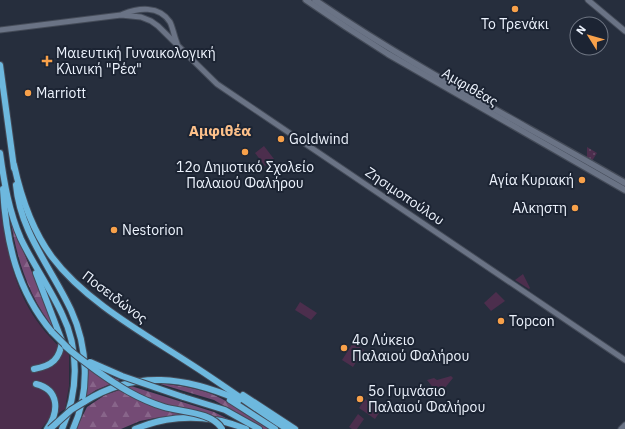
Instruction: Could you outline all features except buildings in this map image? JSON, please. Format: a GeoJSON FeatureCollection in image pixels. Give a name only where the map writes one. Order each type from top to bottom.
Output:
{"type":"FeatureCollection","features":[{"type":"Feature","properties":{"kind":"highway"},"geometry":{"type":"LineString","coordinates":[[0,65],[16,189],[26,226],[70,309],[80,338],[85,368],[84,387],[81,406],[73,429]]}},
{"type":"Feature","properties":{"kind":"highway"},"geometry":{"type":"LineString","coordinates":[[0,153],[6,220],[15,265],[29,299],[40,317],[52,332],[77,356],[132,394],[145,401],[211,418],[216,421],[222,429]]}},
{"type":"Feature","properties":{"kind":"highway","name":"Ποσειδώνος"},"geometry":{"type":"LineString","coordinates":[[14,165],[24,202],[43,243],[62,268],[78,285],[98,302],[287,429]]}},
{"type":"Feature","properties":{"kind":"highway"},"geometry":{"type":"LineString","coordinates":[[2,171],[17,229],[59,329],[62,340],[60,351],[54,361],[44,366],[34,368]]}},
{"type":"Feature","properties":{"kind":"highway"},"geometry":{"type":"LineString","coordinates":[[26,248],[62,314],[71,340],[75,368],[74,386],[72,404],[62,429]]}},
{"type":"Feature","properties":{"kind":"highway"},"geometry":{"type":"LineString","coordinates":[[66,346],[83,358],[105,369],[183,397],[225,410],[259,429]]}},
{"type":"Feature","properties":{"kind":"highway","name":"Ποσειδώνος"},"geometry":{"type":"LineString","coordinates":[[49,429],[71,410],[106,390],[130,382],[150,379],[181,381],[203,386],[251,406]]}},
{"type":"Feature","properties":{"kind":"highway"},"geometry":{"type":"LineString","coordinates":[[220,383],[240,393],[295,429]]}},
{"type":"Feature","properties":{"kind":"highway"},"geometry":{"type":"LineString","coordinates":[[36,384],[49,390],[55,402],[55,414],[49,429]]}},
{"type":"Feature","properties":{"kind":"highway"},"geometry":{"type":"LineString","coordinates":[[219,393],[275,429]]}},
{"type":"Feature","properties":{"kind":"highway"},"geometry":{"type":"LineString","coordinates":[[136,429],[156,422],[187,417],[209,418],[246,429]]}},
{"type":"Feature","properties":{"kind":"main road","name":"Αμφιθέας"},"geometry":{"type":"LineString","coordinates":[[306,0],[345,27],[394,57],[625,190]]}},
{"type":"Feature","properties":{"kind":"main road","name":"Αμφιθέας"},"geometry":{"type":"LineString","coordinates":[[315,0],[390,48],[625,183]]}},
{"type":"Feature","properties":{"kind":"street"},"geometry":{"type":"LineString","coordinates":[[588,0],[625,31]]}},
{"type":"Feature","properties":{"kind":"street","name":"Ζησιμοπούλου"},"geometry":{"type":"LineString","coordinates":[[121,15],[135,10],[144,9],[159,13],[170,22],[177,44]]}},
{"type":"Feature","properties":{"kind":"street","name":"Ζησιμοπούλου"},"geometry":{"type":"LineString","coordinates":[[0,30],[121,15],[136,16],[151,21],[221,86],[625,360]]}},
{"type":"Feature","properties":{"kind":"street"},"geometry":{"type":"LineString","coordinates":[[621,429],[625,425]]}},
{"type":"Feature","properties":{"kind":"shaded area"},"geometry":{"type":"Polygon","coordinates":[[[264,146],[274,159],[265,166],[255,153],[264,146]]]}},
{"type":"Feature","properties":{"kind":"shaded area"},"geometry":{"type":"Polygon","coordinates":[[[587,147],[597,153],[592,161],[587,158],[587,147]]]}},
{"type":"Feature","properties":{"kind":"shaded area"},"geometry":{"type":"Polygon","coordinates":[[[0,204],[3,227],[12,268],[27,305],[38,322],[52,339],[69,355],[69,386],[65,409],[48,420],[41,429],[0,429],[0,204]]]}},
{"type":"Feature","properties":{"kind":"shaded area"},"geometry":{"type":"Polygon","coordinates":[[[523,274],[530,288],[529,289],[515,280],[523,274]]]}},
{"type":"Feature","properties":{"kind":"shaded area"},"geometry":{"type":"Polygon","coordinates":[[[496,292],[505,301],[491,311],[484,303],[496,292]]]}},
{"type":"Feature","properties":{"kind":"shaded area"},"geometry":{"type":"Polygon","coordinates":[[[300,302],[317,313],[311,320],[295,310],[300,302]]]}},
{"type":"Feature","properties":{"kind":"shaded area"},"geometry":{"type":"Polygon","coordinates":[[[353,343],[364,350],[353,367],[342,360],[353,343]]]}},
{"type":"Feature","properties":{"kind":"shaded area"},"geometry":{"type":"Polygon","coordinates":[[[451,376],[453,378],[439,395],[427,380],[434,378],[437,380],[451,376]]]}},
{"type":"Feature","properties":{"kind":"shaded area"},"geometry":{"type":"Polygon","coordinates":[[[365,399],[381,410],[375,419],[359,408],[365,399]]]}},
{"type":"Feature","properties":{"kind":"shaded area"},"geometry":{"type":"Polygon","coordinates":[[[358,414],[364,419],[357,429],[352,429],[349,427],[358,414]]]}},
{"type":"Feature","properties":{"kind":"green space"},"geometry":{"type":"Polygon","coordinates":[[[10,217],[55,330],[38,304],[25,277],[16,248],[10,217]]]}},
{"type":"Feature","properties":{"kind":"green space"},"geometry":{"type":"Polygon","coordinates":[[[82,363],[120,380],[96,390],[79,401],[83,378],[82,363]]]}},
{"type":"Feature","properties":{"kind":"green space"},"geometry":{"type":"Polygon","coordinates":[[[157,383],[177,385],[217,396],[232,404],[268,429],[263,429],[214,400],[157,383]]]}},
{"type":"Feature","properties":{"kind":"green space"},"geometry":{"type":"Polygon","coordinates":[[[131,386],[214,412],[240,425],[181,415],[140,421],[121,429],[76,429],[87,407],[105,395],[131,386]]]}},
{"type":"Feature","properties":{"kind":"place","name":"Το Τρενάκι"},"geometry":{"type":"Point","coordinates":[515,9]}},
{"type":"Feature","properties":{"kind":"place","name":"Μαιευτική Γυναικολογική Κλινική \"Ρέα\""},"geometry":{"type":"Point","coordinates":[47,61]}},
{"type":"Feature","properties":{"kind":"place","name":"Marriott"},"geometry":{"type":"Point","coordinates":[28,93]}},
{"type":"Feature","properties":{"kind":"place","name":"Goldwind"},"geometry":{"type":"Point","coordinates":[281,139]}},
{"type":"Feature","properties":{"kind":"place","name":"12ο Δημοτικό Σχολείο Παλαιού Φαλήρου"},"geometry":{"type":"Point","coordinates":[245,152]}},
{"type":"Feature","properties":{"kind":"place","name":"Αγία Κυριακή"},"geometry":{"type":"Point","coordinates":[582,180]}},
{"type":"Feature","properties":{"kind":"place","name":"Αλκηστη"},"geometry":{"type":"Point","coordinates":[575,208]}},
{"type":"Feature","properties":{"kind":"place","name":"Nestorion"},"geometry":{"type":"Point","coordinates":[114,230]}},
{"type":"Feature","properties":{"kind":"place","name":"Topcon"},"geometry":{"type":"Point","coordinates":[501,321]}},
{"type":"Feature","properties":{"kind":"place","name":"4ο Λύκειο Παλαιού Φαλήρου"},"geometry":{"type":"Point","coordinates":[344,348]}},
{"type":"Feature","properties":{"kind":"place","name":"5ο Γυμνάσιο Παλαιού Φαλήρου"},"geometry":{"type":"Point","coordinates":[360,399]}},
{"type":"Feature","properties":{"kind":"district","name":"Αμφιθέα"},"geometry":{"type":"Point","coordinates":[220,130]}}]}
